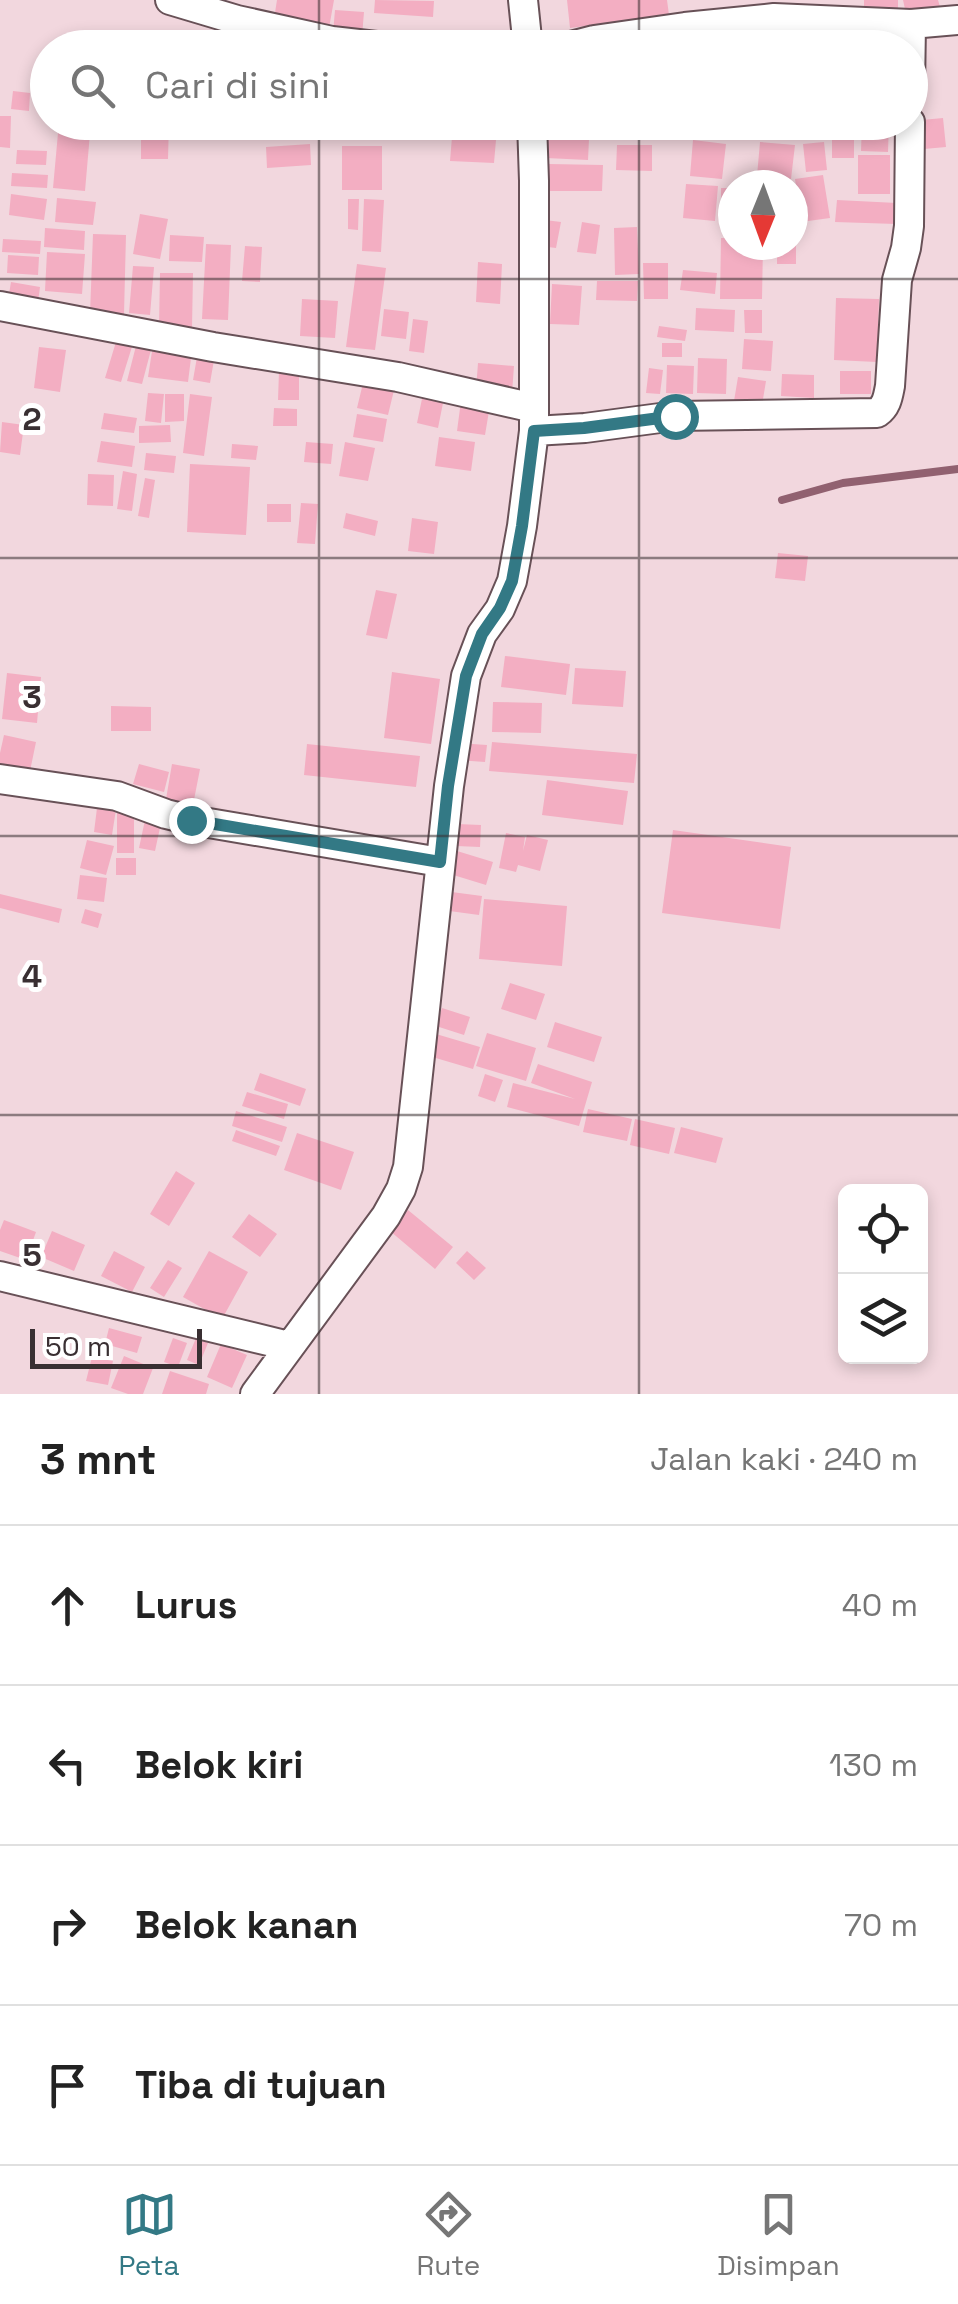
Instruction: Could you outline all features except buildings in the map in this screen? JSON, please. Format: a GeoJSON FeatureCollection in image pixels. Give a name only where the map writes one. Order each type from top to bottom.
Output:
{"type":"FeatureCollection","features":[{"type":"Feature","properties":{"kind":"street"},"geometry":{"type":"LineString","coordinates":[[170,0],[283,30]]}},
{"type":"Feature","properties":{"kind":"street"},"geometry":{"type":"LineString","coordinates":[[524,0],[526,30]]}},
{"type":"Feature","properties":{"kind":"street"},"geometry":{"type":"LineString","coordinates":[[664,30],[774,18],[911,24],[958,20]]}},
{"type":"Feature","properties":{"kind":"street"},"geometry":{"type":"LineString","coordinates":[[911,24],[911,30]]}},
{"type":"Feature","properties":{"kind":"street"},"geometry":{"type":"LineString","coordinates":[[255,1394],[386,1216],[408,1167],[448,786],[466,676],[482,634],[512,581],[522,526],[534,420],[533,140]]}},
{"type":"Feature","properties":{"kind":"street"},"geometry":{"type":"LineString","coordinates":[[0,306],[398,377],[534,420],[584,428],[675,416],[878,413],[887,401],[890,386],[896,280],[908,226],[910,140]]}},
{"type":"Feature","properties":{"kind":"street"},"geometry":{"type":"LineString","coordinates":[[0,779],[118,796],[191,820],[440,862]]}},
{"type":"Feature","properties":{"kind":"street"},"geometry":{"type":"LineString","coordinates":[[0,1276],[289,1346]]}},
{"type":"Feature","properties":{"kind":"waterway"},"geometry":{"type":"LineString","coordinates":[[782,500],[843,483],[958,469]]}},
{"type":"Feature","properties":{"kind":"route"},"geometry":{"type":"LineString","coordinates":[[191,820],[440,862],[466,676],[482,634],[512,581],[534,431],[675,416]]}}]}
